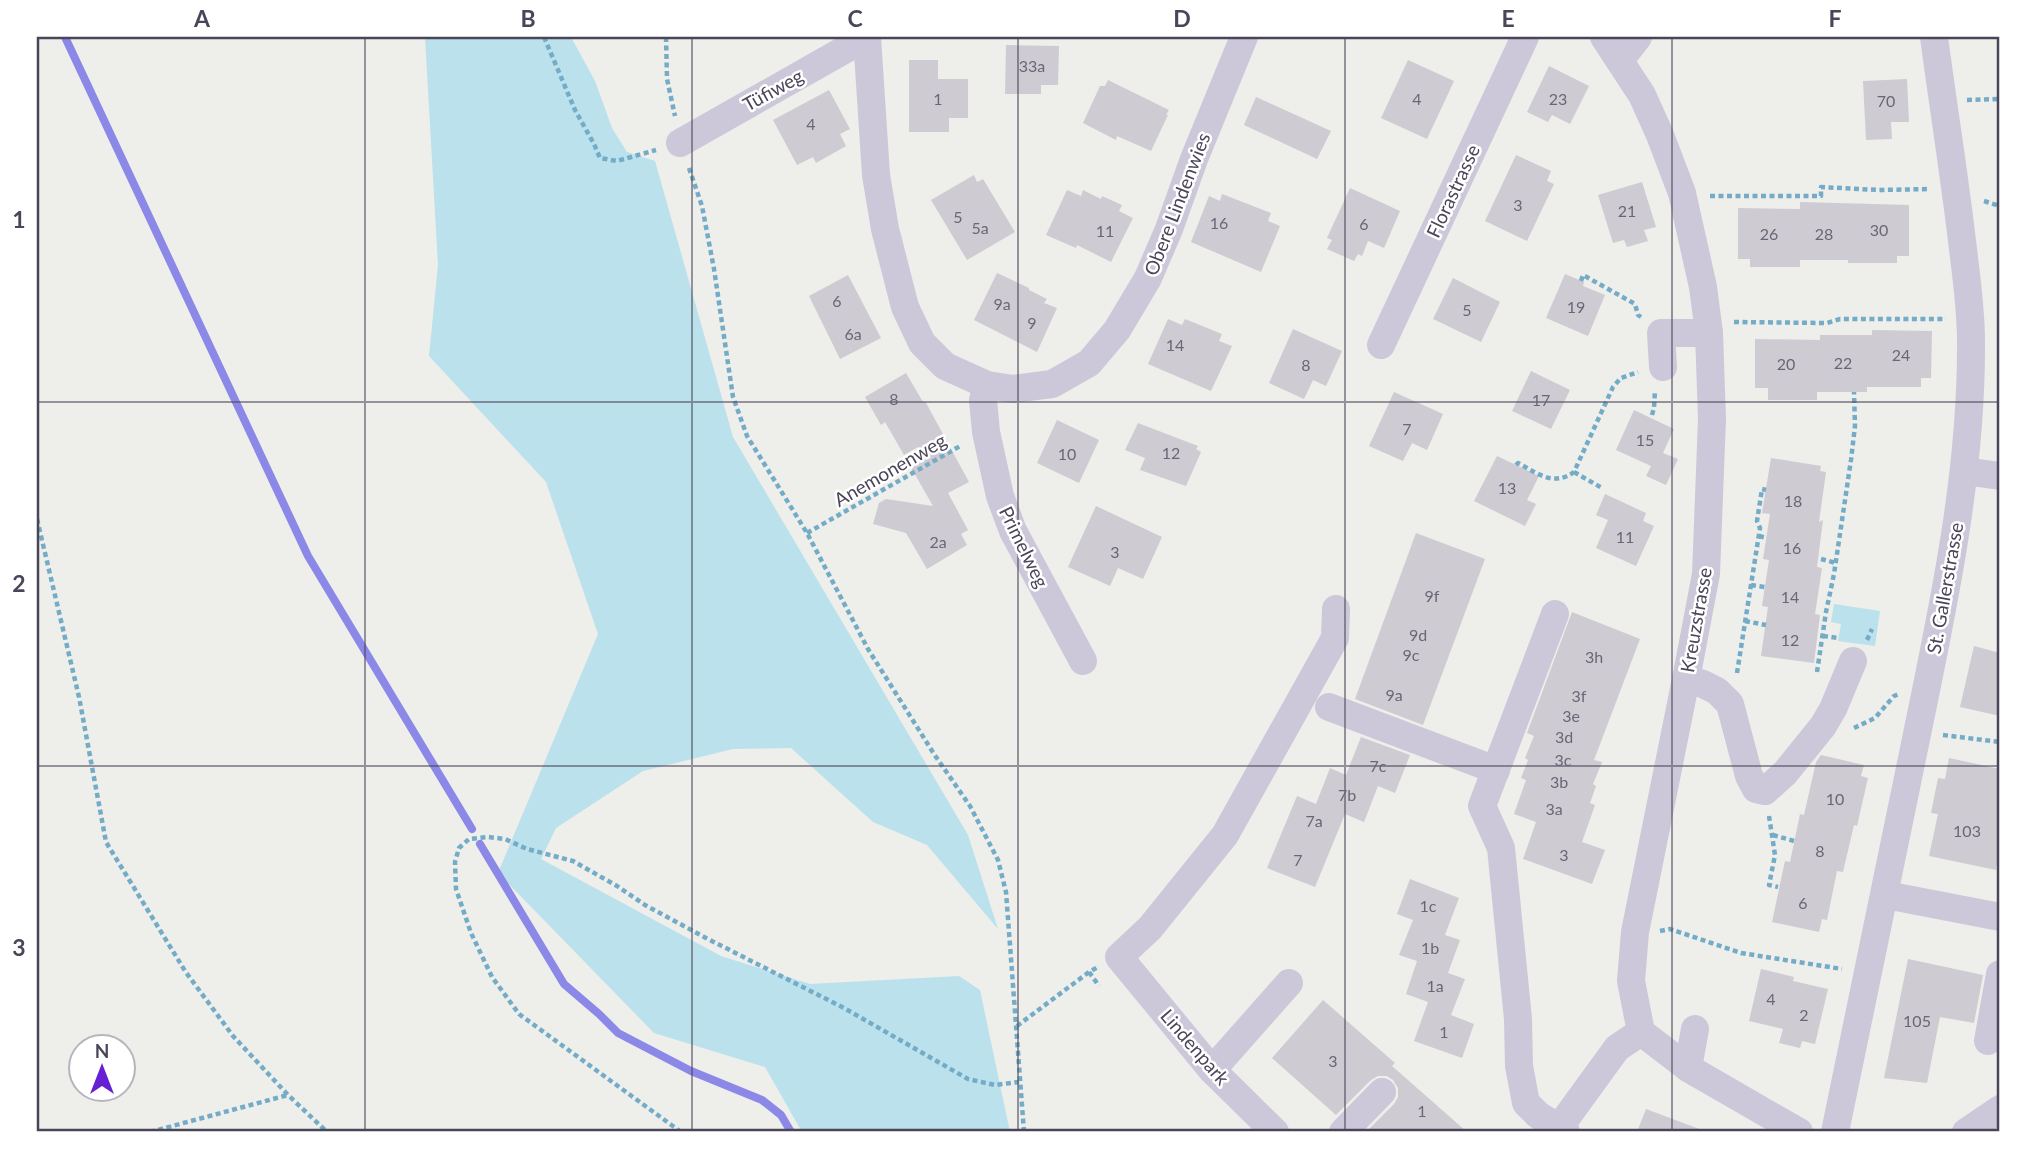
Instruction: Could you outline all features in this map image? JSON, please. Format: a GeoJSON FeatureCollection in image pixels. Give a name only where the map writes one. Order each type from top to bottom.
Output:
{"type":"FeatureCollection","features":[{"type":"Feature","properties":{"kind":"street","name":"Tüfiweg"},"geometry":{"type":"LineString","coordinates":[[680,143],[867,37]]}},
{"type":"Feature","properties":{"kind":"street","name":"Obere Lindenwies"},"geometry":{"type":"LineString","coordinates":[[867,37],[876,175],[885,229],[905,307],[922,343],[945,366],[987,385],[1013,389],[1052,384],[1089,363],[1116,330],[1154,266],[1244,37]]}},
{"type":"Feature","properties":{"kind":"street","name":"Florastrasse"},"geometry":{"type":"LineString","coordinates":[[1381,345],[1525,37]]}},
{"type":"Feature","properties":{"kind":"street","name":"Kreuzstrasse"},"geometry":{"type":"LineString","coordinates":[[1604,37],[1620,60],[1648,91],[1660,135],[1682,192],[1709,326],[1712,419],[1706,574],[1633,950],[1630,981],[1641,1032]]}},
{"type":"Feature","properties":{"kind":"street"},"geometry":{"type":"LineString","coordinates":[[1620,60],[1638,37]]}},
{"type":"Feature","properties":{"kind":"street","name":"St. Gallerstrasse"},"geometry":{"type":"LineString","coordinates":[[1835,1132],[1936,644],[1964,471],[1971,342],[1968,293],[1958,201],[1934,37]]}},
{"type":"Feature","properties":{"kind":"street"},"geometry":{"type":"LineString","coordinates":[[1654,376],[1661,333],[1709,326]]}},
{"type":"Feature","properties":{"kind":"street","name":"Primelweg"},"geometry":{"type":"LineString","coordinates":[[987,385],[984,400],[986,432],[1000,496],[1013,531],[1083,661]]}},
{"type":"Feature","properties":{"kind":"street"},"geometry":{"type":"LineString","coordinates":[[1964,471],[2000,476]]}},
{"type":"Feature","properties":{"kind":"street","name":"Lindenpark"},"geometry":{"type":"LineString","coordinates":[[1275,1132],[1212,1070],[1119,957],[1150,928],[1225,835],[1335,639],[1336,609]]}},
{"type":"Feature","properties":{"kind":"street"},"geometry":{"type":"LineString","coordinates":[[1555,614],[1482,806],[1501,848],[1518,1019],[1519,1066],[1526,1103],[1560,1131],[1617,1048],[1641,1032],[1688,1068],[1799,1132]]}},
{"type":"Feature","properties":{"kind":"street"},"geometry":{"type":"LineString","coordinates":[[1686,680],[1717,691],[1730,704],[1749,776],[1756,789],[1765,790],[1785,773],[1823,726],[1853,661]]}},
{"type":"Feature","properties":{"kind":"street"},"geometry":{"type":"LineString","coordinates":[[1329,707],[1496,770]]}},
{"type":"Feature","properties":{"kind":"street"},"geometry":{"type":"LineString","coordinates":[[1660,809],[1678,834]]}},
{"type":"Feature","properties":{"kind":"street"},"geometry":{"type":"LineString","coordinates":[[1886,895],[2000,917]]}},
{"type":"Feature","properties":{"kind":"street"},"geometry":{"type":"LineString","coordinates":[[1988,1041],[2000,974]]}},
{"type":"Feature","properties":{"kind":"street"},"geometry":{"type":"LineString","coordinates":[[1212,1070],[1289,983]]}},
{"type":"Feature","properties":{"kind":"street"},"geometry":{"type":"LineString","coordinates":[[1688,1068],[1695,1029]]}},
{"type":"Feature","properties":{"kind":"street"},"geometry":{"type":"LineString","coordinates":[[1343,1132],[1382,1091]]}},
{"type":"Feature","properties":{"kind":"street"},"geometry":{"type":"LineString","coordinates":[[1966,1132],[2000,1108]]}},
{"type":"Feature","properties":{"kind":"path"},"geometry":{"type":"LineString","coordinates":[[544,37],[575,110],[600,158],[617,161],[680,143]]}},
{"type":"Feature","properties":{"kind":"path"},"geometry":{"type":"LineString","coordinates":[[667,37],[667,79],[680,143],[702,206],[733,397],[747,436],[807,533],[868,649],[970,806],[998,860],[1006,892],[1024,1132]]}},
{"type":"Feature","properties":{"kind":"path"},"geometry":{"type":"LineString","coordinates":[[1963,100],[2000,99]]}},
{"type":"Feature","properties":{"kind":"path"},"geometry":{"type":"LineString","coordinates":[[1682,192],[1704,197],[1821,197],[1821,187],[1879,190],[1937,188]]}},
{"type":"Feature","properties":{"kind":"path"},"geometry":{"type":"LineString","coordinates":[[1976,200],[2000,206]]}},
{"type":"Feature","properties":{"kind":"path"},"geometry":{"type":"LineString","coordinates":[[1581,281],[1583,275],[1635,304],[1638,315],[1661,333]]}},
{"type":"Feature","properties":{"kind":"path"},"geometry":{"type":"LineString","coordinates":[[1709,326],[1727,322],[1827,323],[1840,318],[1950,318]]}},
{"type":"Feature","properties":{"kind":"path"},"geometry":{"type":"LineString","coordinates":[[1516,465],[1517,463],[1552,480],[1565,478],[1574,472],[1614,387],[1621,378],[1630,374],[1654,376],[1652,415]]}},
{"type":"Feature","properties":{"kind":"path"},"geometry":{"type":"LineString","coordinates":[[1816,676],[1836,563],[1855,426],[1854,392]]}},
{"type":"Feature","properties":{"kind":"path","name":"Anemonenweg"},"geometry":{"type":"LineString","coordinates":[[807,533],[986,432]]}},
{"type":"Feature","properties":{"kind":"path"},"geometry":{"type":"LineString","coordinates":[[1574,472],[1602,488]]}},
{"type":"Feature","properties":{"kind":"path"},"geometry":{"type":"LineString","coordinates":[[1736,679],[1759,536],[1757,521],[1762,489],[1766,490]]}},
{"type":"Feature","properties":{"kind":"path"},"geometry":{"type":"LineString","coordinates":[[37,519],[79,697],[106,842],[184,971],[233,1035],[288,1095],[327,1132]]}},
{"type":"Feature","properties":{"kind":"path"},"geometry":{"type":"LineString","coordinates":[[1759,536],[1767,538]]}},
{"type":"Feature","properties":{"kind":"path"},"geometry":{"type":"LineString","coordinates":[[1821,559],[1836,563]]}},
{"type":"Feature","properties":{"kind":"path"},"geometry":{"type":"LineString","coordinates":[[1751,585],[1765,587]]}},
{"type":"Feature","properties":{"kind":"path"},"geometry":{"type":"LineString","coordinates":[[1745,621],[1766,625]]}},
{"type":"Feature","properties":{"kind":"path"},"geometry":{"type":"LineString","coordinates":[[1823,726],[1854,728],[1875,718],[1894,696],[1907,692]]}},
{"type":"Feature","properties":{"kind":"path"},"geometry":{"type":"LineString","coordinates":[[1936,734],[2000,742]]}},
{"type":"Feature","properties":{"kind":"path"},"geometry":{"type":"LineString","coordinates":[[1765,790],[1775,855],[1769,885],[1778,887]]}},
{"type":"Feature","properties":{"kind":"path"},"geometry":{"type":"LineString","coordinates":[[1773,835],[1794,841]]}},
{"type":"Feature","properties":{"kind":"path"},"geometry":{"type":"LineString","coordinates":[[681,1132],[519,1014],[492,976],[471,933],[456,889],[455,862],[459,848],[469,839],[505,839],[527,849],[573,862],[618,886],[645,905],[844,1008],[968,1079],[995,1085],[1019,1082]]}},
{"type":"Feature","properties":{"kind":"path"},"geometry":{"type":"LineString","coordinates":[[1658,932],[1670,929],[1741,953],[1849,970]]}},
{"type":"Feature","properties":{"kind":"path"},"geometry":{"type":"LineString","coordinates":[[1017,1026],[1089,972],[1100,986]]}},
{"type":"Feature","properties":{"kind":"path"},"geometry":{"type":"LineString","coordinates":[[150,1132],[288,1095]]}},
{"type":"Feature","properties":{"kind":"shaded area"},"geometry":{"type":"Polygon","coordinates":[[[425,37],[571,37],[595,81],[612,128],[627,152],[655,161],[733,437],[968,835],[998,929],[927,845],[873,822],[791,748],[733,749],[643,771],[556,828],[541,859],[721,956],[810,984],[959,976],[980,990],[1010,1132],[802,1132],[765,1067],[654,1033],[498,873],[598,634],[546,482],[429,356],[438,265],[425,37]]]}},
{"type":"Feature","properties":{"kind":"shaded area"},"geometry":{"type":"Polygon","coordinates":[[[1834,604],[1880,611],[1875,646],[1838,641],[1841,624],[1831,622],[1834,604]]]}},
{"type":"Feature","properties":{"kind":"building"},"geometry":{"type":"Polygon","coordinates":[[[1006,45],[1059,46],[1058,85],[1041,85],[1041,94],[1005,94],[1006,45]]]}},
{"type":"Feature","properties":{"kind":"building"},"geometry":{"type":"Polygon","coordinates":[[[909,60],[938,60],[938,79],[968,79],[968,118],[949,118],[949,132],[909,132],[909,60]]]}},
{"type":"Feature","properties":{"kind":"building"},"geometry":{"type":"Polygon","coordinates":[[[1408,60],[1454,81],[1427,139],[1381,118],[1408,60]]]}},
{"type":"Feature","properties":{"kind":"building"},"geometry":{"type":"Polygon","coordinates":[[[1549,66],[1589,86],[1570,124],[1552,115],[1548,122],[1527,112],[1549,66]]]}},
{"type":"Feature","properties":{"kind":"building"},"geometry":{"type":"Polygon","coordinates":[[[1907,79],[1909,122],[1891,122],[1892,139],[1866,140],[1863,81],[1907,79]]]}},
{"type":"Feature","properties":{"kind":"building"},"geometry":{"type":"Polygon","coordinates":[[[1108,80],[1169,110],[1151,151],[1117,136],[1116,140],[1083,123],[1100,86],[1105,86],[1108,80]]]}},
{"type":"Feature","properties":{"kind":"building"},"geometry":{"type":"Polygon","coordinates":[[[829,90],[850,129],[840,134],[846,146],[816,163],[813,157],[797,165],[773,120],[829,90]]]}},
{"type":"Feature","properties":{"kind":"building"},"geometry":{"type":"Polygon","coordinates":[[[1256,97],[1331,131],[1317,159],[1244,125],[1256,97]]]}},
{"type":"Feature","properties":{"kind":"building"},"geometry":{"type":"Polygon","coordinates":[[[1516,155],[1551,171],[1547,181],[1554,184],[1527,241],[1485,221],[1516,155]]]}},
{"type":"Feature","properties":{"kind":"building"},"geometry":{"type":"Polygon","coordinates":[[[974,175],[977,182],[983,179],[1015,232],[967,260],[931,200],[974,175]]]}},
{"type":"Feature","properties":{"kind":"building"},"geometry":{"type":"Polygon","coordinates":[[[1642,182],[1656,227],[1644,230],[1648,241],[1627,247],[1624,240],[1613,243],[1598,195],[1642,182]]]}},
{"type":"Feature","properties":{"kind":"building"},"geometry":{"type":"Polygon","coordinates":[[[1350,188],[1400,211],[1384,248],[1368,241],[1362,256],[1358,254],[1354,261],[1327,249],[1332,240],[1327,238],[1350,188]]]}},
{"type":"Feature","properties":{"kind":"building"},"geometry":{"type":"Polygon","coordinates":[[[1067,190],[1081,196],[1083,190],[1101,199],[1102,196],[1122,205],[1119,211],[1133,218],[1111,262],[1077,245],[1076,248],[1046,235],[1067,190]]]}},
{"type":"Feature","properties":{"kind":"building"},"geometry":{"type":"Polygon","coordinates":[[[1222,194],[1271,213],[1268,221],[1280,226],[1261,272],[1191,242],[1209,196],[1220,201],[1222,194]]]}},
{"type":"Feature","properties":{"kind":"building"},"geometry":{"type":"Polygon","coordinates":[[[1800,202],[1909,205],[1909,256],[1897,256],[1897,263],[1800,260],[1800,267],[1750,267],[1750,259],[1738,259],[1738,208],[1800,209],[1800,202]]]}},
{"type":"Feature","properties":{"kind":"building"},"geometry":{"type":"Polygon","coordinates":[[[997,273],[1029,288],[1047,299],[1044,303],[1057,308],[1037,352],[974,320],[997,273]]]}},
{"type":"Feature","properties":{"kind":"building"},"geometry":{"type":"Polygon","coordinates":[[[1565,274],[1584,282],[1583,286],[1605,295],[1588,336],[1546,318],[1565,274]]]}},
{"type":"Feature","properties":{"kind":"building"},"geometry":{"type":"Polygon","coordinates":[[[848,275],[881,338],[840,359],[809,296],[848,275]]]}},
{"type":"Feature","properties":{"kind":"building"},"geometry":{"type":"Polygon","coordinates":[[[1453,278],[1500,302],[1481,342],[1433,319],[1453,278]]]}},
{"type":"Feature","properties":{"kind":"building"},"geometry":{"type":"Polygon","coordinates":[[[1168,319],[1182,325],[1185,319],[1222,334],[1219,341],[1232,346],[1211,391],[1148,364],[1168,319]]]}},
{"type":"Feature","properties":{"kind":"building"},"geometry":{"type":"Polygon","coordinates":[[[1293,329],[1342,351],[1326,386],[1313,380],[1304,399],[1269,383],[1293,329]]]}},
{"type":"Feature","properties":{"kind":"building"},"geometry":{"type":"Polygon","coordinates":[[[1872,330],[1932,331],[1931,378],[1921,378],[1921,387],[1867,387],[1867,392],[1817,392],[1817,400],[1768,400],[1768,388],[1755,388],[1755,339],[1820,340],[1820,335],[1872,335],[1872,330]]]}},
{"type":"Feature","properties":{"kind":"building"},"geometry":{"type":"Polygon","coordinates":[[[1531,371],[1570,390],[1551,429],[1512,411],[1531,371]]]}},
{"type":"Feature","properties":{"kind":"building"},"geometry":{"type":"Polygon","coordinates":[[[906,373],[923,402],[925,401],[969,482],[948,493],[968,530],[961,534],[967,545],[927,569],[906,533],[873,524],[879,503],[886,499],[933,506],[905,457],[919,449],[918,447],[904,455],[885,422],[881,425],[865,397],[906,373]]]}},
{"type":"Feature","properties":{"kind":"building"},"geometry":{"type":"Polygon","coordinates":[[[1394,392],[1443,414],[1427,450],[1412,443],[1403,461],[1369,446],[1394,392]]]}},
{"type":"Feature","properties":{"kind":"building"},"geometry":{"type":"Polygon","coordinates":[[[1634,410],[1674,429],[1663,453],[1678,459],[1666,485],[1646,476],[1651,466],[1616,450],[1634,410]]]}},
{"type":"Feature","properties":{"kind":"building"},"geometry":{"type":"Polygon","coordinates":[[[1057,420],[1099,440],[1079,483],[1037,463],[1057,420]]]}},
{"type":"Feature","properties":{"kind":"building"},"geometry":{"type":"Polygon","coordinates":[[[1138,423],[1198,446],[1196,449],[1201,452],[1186,486],[1140,470],[1145,458],[1125,450],[1138,423]]]}},
{"type":"Feature","properties":{"kind":"building"},"geometry":{"type":"Polygon","coordinates":[[[1497,456],[1539,476],[1527,500],[1536,504],[1525,526],[1474,501],[1497,456]]]}},
{"type":"Feature","properties":{"kind":"building"},"geometry":{"type":"Polygon","coordinates":[[[1771,458],[1821,466],[1820,471],[1826,472],[1819,522],[1823,520],[1817,567],[1822,568],[1815,614],[1820,615],[1814,663],[1761,656],[1768,607],[1762,606],[1769,560],[1763,559],[1770,514],[1762,513],[1771,458]]]}},
{"type":"Feature","properties":{"kind":"building"},"geometry":{"type":"Polygon","coordinates":[[[1605,494],[1646,513],[1643,521],[1654,526],[1636,566],[1596,548],[1608,520],[1596,515],[1605,494]]]}},
{"type":"Feature","properties":{"kind":"building"},"geometry":{"type":"Polygon","coordinates":[[[1096,506],[1162,537],[1143,579],[1118,568],[1110,586],[1068,567],[1096,506]]]}},
{"type":"Feature","properties":{"kind":"building"},"geometry":{"type":"Polygon","coordinates":[[[1416,533],[1485,559],[1423,725],[1355,699],[1416,533]]]}},
{"type":"Feature","properties":{"kind":"building"},"geometry":{"type":"Polygon","coordinates":[[[1572,612],[1640,639],[1594,760],[1602,762],[1593,784],[1596,786],[1590,803],[1595,805],[1582,842],[1605,850],[1592,884],[1523,859],[1536,822],[1514,814],[1526,780],[1521,778],[1528,760],[1525,758],[1534,736],[1527,733],[1572,612]]]}},
{"type":"Feature","properties":{"kind":"building"},"geometry":{"type":"Polygon","coordinates":[[[1974,646],[2000,653],[2000,716],[1960,707],[1974,646]]]}},
{"type":"Feature","properties":{"kind":"building"},"geometry":{"type":"Polygon","coordinates":[[[1361,737],[1410,755],[1395,793],[1378,786],[1364,822],[1345,814],[1315,887],[1267,868],[1297,796],[1316,804],[1330,768],[1346,775],[1361,737]]]}},
{"type":"Feature","properties":{"kind":"building"},"geometry":{"type":"Polygon","coordinates":[[[1821,755],[1864,765],[1861,776],[1868,778],[1843,872],[1837,871],[1827,920],[1822,919],[1819,932],[1772,922],[1785,861],[1790,862],[1800,814],[1804,815],[1816,762],[1821,755]]]}},
{"type":"Feature","properties":{"kind":"building"},"geometry":{"type":"Polygon","coordinates":[[[1949,758],[2000,769],[2000,848],[1996,870],[1929,856],[1938,814],[1931,813],[1938,778],[1945,779],[1949,758]]]}},
{"type":"Feature","properties":{"kind":"building"},"geometry":{"type":"Polygon","coordinates":[[[1410,879],[1459,898],[1445,935],[1460,940],[1448,973],[1465,979],[1451,1015],[1474,1024],[1462,1058],[1414,1041],[1428,1002],[1406,994],[1417,961],[1399,955],[1413,920],[1397,914],[1410,879]]]}},
{"type":"Feature","properties":{"kind":"building"},"geometry":{"type":"Polygon","coordinates":[[[1908,959],[1983,975],[1974,1023],[1940,1017],[1927,1083],[1884,1078],[1908,959]]]}},
{"type":"Feature","properties":{"kind":"building"},"geometry":{"type":"Polygon","coordinates":[[[1761,969],[1794,977],[1793,981],[1828,989],[1815,1044],[1802,1041],[1800,1048],[1779,1043],[1783,1029],[1749,1021],[1761,969]]]}},
{"type":"Feature","properties":{"kind":"building"},"geometry":{"type":"Polygon","coordinates":[[[1323,1000],[1395,1063],[1392,1066],[1467,1132],[1366,1132],[1398,1097],[1398,1088],[1393,1080],[1387,1076],[1378,1076],[1371,1080],[1336,1115],[1272,1058],[1323,1000]]]}},
{"type":"Feature","properties":{"kind":"building"},"geometry":{"type":"Polygon","coordinates":[[[1646,1109],[1702,1130],[1702,1132],[1637,1132],[1646,1109]]]}},
{"type":"Feature","properties":{"kind":"waterway"},"geometry":{"type":"LineString","coordinates":[[65,37],[308,556],[472,829]]}},
{"type":"Feature","properties":{"kind":"waterway"},"geometry":{"type":"LineString","coordinates":[[480,844],[564,984],[618,1033],[691,1071],[762,1100],[781,1115],[791,1132]]}}]}
